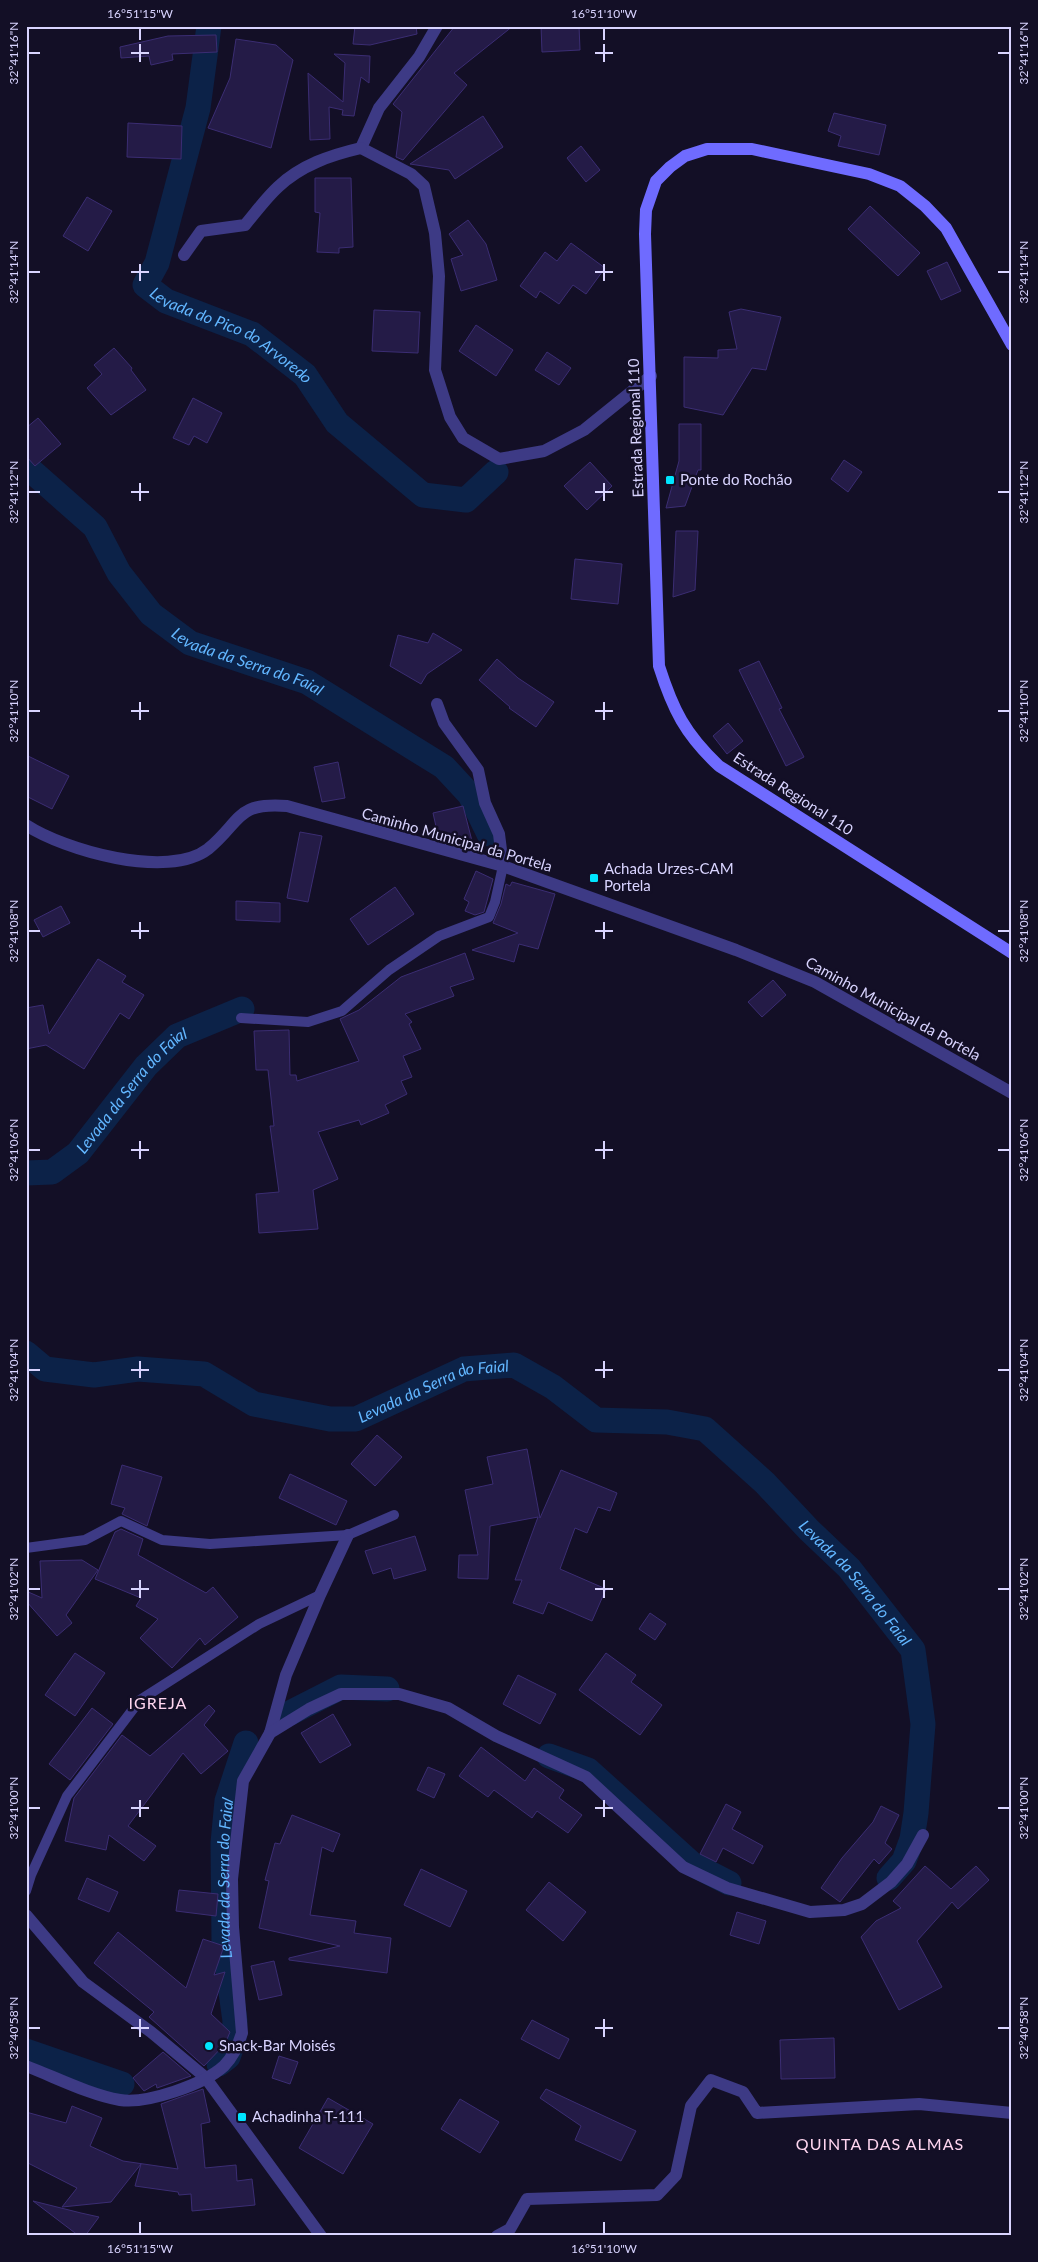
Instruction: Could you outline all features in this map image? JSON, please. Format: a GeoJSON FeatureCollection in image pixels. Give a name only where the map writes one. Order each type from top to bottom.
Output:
{"type":"FeatureCollection","features":[{"type":"Feature","properties":{"kind":"main road","name":"Estrada Regional 110"},"geometry":{"type":"LineString","coordinates":[[1012,345],[946,228],[925,206],[900,186],[869,174],[752,149],[706,149],[686,156],[670,166],[656,181],[646,210],[645,234],[659,666],[676,713],[698,746],[719,766],[1012,953]]}},
{"type":"Feature","properties":{"kind":"street"},"geometry":{"type":"LineString","coordinates":[[361,148],[379,108],[419,57],[437,26]]}},
{"type":"Feature","properties":{"kind":"street"},"geometry":{"type":"LineString","coordinates":[[184,255],[201,231],[245,225],[278,187],[304,166],[339,153],[361,148],[411,174],[424,186],[435,233],[439,276],[435,370],[450,417],[463,438],[499,459],[544,451],[584,430],[651,376]]}},
{"type":"Feature","properties":{"kind":"street"},"geometry":{"type":"LineString","coordinates":[[437,704],[444,723],[478,770],[485,803],[499,834],[503,866]]}},
{"type":"Feature","properties":{"kind":"street","name":"Caminho Municipal da Portela"},"geometry":{"type":"LineString","coordinates":[[26,825],[48,837],[96,853],[132,862],[181,861],[207,850],[238,818],[252,808],[272,805],[287,806],[503,866],[736,950],[815,982],[1012,1093]]}},
{"type":"Feature","properties":{"kind":"street"},"geometry":{"type":"LineString","coordinates":[[26,2066],[100,2095],[121,2100],[164,2096],[205,2077],[223,2066],[237,2050],[242,2033],[232,1927],[232,1878],[243,1781],[270,1733],[286,1676],[348,1535]]}},
{"type":"Feature","properties":{"kind":"street"},"geometry":{"type":"LineString","coordinates":[[270,1733],[309,1709],[341,1694],[399,1694],[448,1708],[496,1736],[586,1777],[683,1867],[727,1888],[810,1912],[844,1910],[862,1904],[891,1882],[902,1870],[923,1835]]}},
{"type":"Feature","properties":{"kind":"street"},"geometry":{"type":"LineString","coordinates":[[26,1915],[83,1982],[151,2032],[205,2077],[321,2236]]}},
{"type":"Feature","properties":{"kind":"street"},"geometry":{"type":"LineString","coordinates":[[497,2236],[510,2229],[527,2199],[657,2194],[676,2175],[691,2106],[710,2080],[743,2092],[757,2113],[919,2104],[1012,2113]]}},
{"type":"Feature","properties":{"kind":"lane"},"geometry":{"type":"LineString","coordinates":[[240,1018],[308,1022],[342,1011],[389,970],[439,936],[489,918],[495,902],[503,866]]}},
{"type":"Feature","properties":{"kind":"lane"},"geometry":{"type":"LineString","coordinates":[[26,1548],[84,1540],[121,1521],[162,1540],[210,1544],[348,1535],[394,1515]]}},
{"type":"Feature","properties":{"kind":"lane"},"geometry":{"type":"LineString","coordinates":[[26,1891],[31,1875],[67,1796],[140,1700],[259,1624],[320,1595]]}},
{"type":"Feature","properties":{"kind":"building"},"geometry":{"type":"Polygon","coordinates":[[[355,26],[416,26],[417,34],[370,45],[353,44],[355,26]]]}},
{"type":"Feature","properties":{"kind":"building"},"geometry":{"type":"Polygon","coordinates":[[[455,26],[513,26],[454,73],[467,85],[403,160],[396,157],[402,112],[393,104],[455,26]]]}},
{"type":"Feature","properties":{"kind":"building"},"geometry":{"type":"Polygon","coordinates":[[[541,26],[579,26],[580,50],[542,52],[541,26]]]}},
{"type":"Feature","properties":{"kind":"building"},"geometry":{"type":"Polygon","coordinates":[[[216,35],[217,52],[172,54],[173,60],[151,65],[149,56],[121,58],[120,47],[168,36],[216,35]]]}},
{"type":"Feature","properties":{"kind":"building"},"geometry":{"type":"Polygon","coordinates":[[[236,39],[276,45],[293,60],[271,148],[208,128],[230,78],[236,39]]]}},
{"type":"Feature","properties":{"kind":"building"},"geometry":{"type":"Polygon","coordinates":[[[334,54],[370,56],[369,83],[361,77],[354,116],[342,115],[343,110],[329,107],[330,139],[310,140],[308,73],[343,102],[345,63],[334,54]]]}},
{"type":"Feature","properties":{"kind":"building"},"geometry":{"type":"Polygon","coordinates":[[[834,113],[886,125],[879,155],[838,146],[841,136],[828,131],[834,113]]]}},
{"type":"Feature","properties":{"kind":"building"},"geometry":{"type":"Polygon","coordinates":[[[483,116],[503,147],[455,179],[449,170],[410,164],[483,116]]]}},
{"type":"Feature","properties":{"kind":"building"},"geometry":{"type":"Polygon","coordinates":[[[128,123],[182,126],[181,159],[127,157],[128,123]]]}},
{"type":"Feature","properties":{"kind":"building"},"geometry":{"type":"Polygon","coordinates":[[[581,146],[600,170],[586,182],[567,158],[581,146]]]}},
{"type":"Feature","properties":{"kind":"building"},"geometry":{"type":"Polygon","coordinates":[[[315,178],[351,178],[353,247],[339,248],[339,253],[317,252],[320,213],[315,212],[315,178]]]}},
{"type":"Feature","properties":{"kind":"building"},"geometry":{"type":"Polygon","coordinates":[[[87,197],[112,211],[88,251],[63,236],[87,197]]]}},
{"type":"Feature","properties":{"kind":"building"},"geometry":{"type":"Polygon","coordinates":[[[870,206],[920,253],[898,276],[848,229],[870,206]]]}},
{"type":"Feature","properties":{"kind":"building"},"geometry":{"type":"Polygon","coordinates":[[[468,220],[486,244],[497,280],[461,291],[451,259],[463,255],[449,234],[468,220]]]}},
{"type":"Feature","properties":{"kind":"building"},"geometry":{"type":"Polygon","coordinates":[[[571,243],[605,268],[586,294],[573,285],[559,304],[540,291],[536,298],[520,286],[545,252],[557,261],[571,243]]]}},
{"type":"Feature","properties":{"kind":"building"},"geometry":{"type":"Polygon","coordinates":[[[947,262],[961,291],[941,300],[927,271],[947,262]]]}},
{"type":"Feature","properties":{"kind":"building"},"geometry":{"type":"Polygon","coordinates":[[[741,309],[781,317],[766,370],[752,368],[723,415],[684,407],[684,357],[718,358],[718,350],[737,349],[729,312],[741,309]]]}},
{"type":"Feature","properties":{"kind":"building"},"geometry":{"type":"Polygon","coordinates":[[[374,310],[420,312],[418,353],[372,351],[374,310]]]}},
{"type":"Feature","properties":{"kind":"building"},"geometry":{"type":"Polygon","coordinates":[[[476,325],[513,350],[496,376],[459,351],[476,325]]]}},
{"type":"Feature","properties":{"kind":"building"},"geometry":{"type":"Polygon","coordinates":[[[114,348],[132,368],[131,370],[146,390],[111,415],[87,388],[102,374],[94,365],[114,348]]]}},
{"type":"Feature","properties":{"kind":"building"},"geometry":{"type":"Polygon","coordinates":[[[547,352],[571,368],[559,385],[535,370],[547,352]]]}},
{"type":"Feature","properties":{"kind":"building"},"geometry":{"type":"Polygon","coordinates":[[[193,398],[222,413],[207,443],[194,436],[189,445],[173,438],[193,398]]]}},
{"type":"Feature","properties":{"kind":"building"},"geometry":{"type":"Polygon","coordinates":[[[38,418],[61,444],[35,466],[26,456],[26,428],[38,418]]]}},
{"type":"Feature","properties":{"kind":"building"},"geometry":{"type":"Polygon","coordinates":[[[679,424],[701,424],[701,470],[698,470],[685,506],[666,508],[679,461],[679,424]]]}},
{"type":"Feature","properties":{"kind":"building"},"geometry":{"type":"Polygon","coordinates":[[[844,460],[862,472],[848,492],[831,479],[844,460]]]}},
{"type":"Feature","properties":{"kind":"building"},"geometry":{"type":"Polygon","coordinates":[[[590,462],[612,486],[587,510],[564,486],[590,462]]]}},
{"type":"Feature","properties":{"kind":"building"},"geometry":{"type":"Polygon","coordinates":[[[676,531],[698,531],[695,590],[673,597],[676,531]]]}},
{"type":"Feature","properties":{"kind":"building"},"geometry":{"type":"Polygon","coordinates":[[[575,559],[622,564],[618,604],[571,599],[575,559]]]}},
{"type":"Feature","properties":{"kind":"building"},"geometry":{"type":"Polygon","coordinates":[[[433,633],[462,650],[427,674],[421,684],[390,666],[398,635],[428,643],[433,633]]]}},
{"type":"Feature","properties":{"kind":"building"},"geometry":{"type":"Polygon","coordinates":[[[497,659],[518,678],[554,702],[536,727],[509,708],[479,680],[497,659]]]}},
{"type":"Feature","properties":{"kind":"building"},"geometry":{"type":"Polygon","coordinates":[[[759,661],[782,708],[779,709],[804,757],[786,766],[739,670],[759,661]]]}},
{"type":"Feature","properties":{"kind":"building"},"geometry":{"type":"Polygon","coordinates":[[[728,723],[743,741],[727,754],[713,736],[728,723]]]}},
{"type":"Feature","properties":{"kind":"building"},"geometry":{"type":"Polygon","coordinates":[[[26,755],[69,776],[52,809],[26,796],[26,755]]]}},
{"type":"Feature","properties":{"kind":"building"},"geometry":{"type":"Polygon","coordinates":[[[338,762],[345,798],[322,802],[314,767],[338,762]]]}},
{"type":"Feature","properties":{"kind":"building"},"geometry":{"type":"Polygon","coordinates":[[[463,806],[472,841],[457,845],[439,840],[433,813],[463,806]]]}},
{"type":"Feature","properties":{"kind":"building"},"geometry":{"type":"Polygon","coordinates":[[[300,832],[322,836],[308,902],[287,898],[300,832]]]}},
{"type":"Feature","properties":{"kind":"building"},"geometry":{"type":"Polygon","coordinates":[[[476,871],[493,879],[484,912],[475,915],[465,911],[469,902],[464,899],[476,871]]]}},
{"type":"Feature","properties":{"kind":"building"},"geometry":{"type":"Polygon","coordinates":[[[512,882],[555,894],[538,949],[519,944],[514,962],[472,950],[518,933],[493,923],[501,904],[506,884],[510,886],[512,882]]]}},
{"type":"Feature","properties":{"kind":"building"},"geometry":{"type":"Polygon","coordinates":[[[395,887],[414,914],[368,945],[350,919],[395,887]]]}},
{"type":"Feature","properties":{"kind":"building"},"geometry":{"type":"Polygon","coordinates":[[[236,901],[280,903],[280,922],[236,920],[236,901]]]}},
{"type":"Feature","properties":{"kind":"building"},"geometry":{"type":"Polygon","coordinates":[[[61,906],[70,923],[43,937],[34,920],[61,906]]]}},
{"type":"Feature","properties":{"kind":"building"},"geometry":{"type":"Polygon","coordinates":[[[465,953],[474,979],[450,987],[454,996],[405,1014],[412,1022],[409,1024],[421,1049],[403,1056],[412,1077],[401,1081],[407,1094],[385,1105],[389,1113],[361,1125],[359,1120],[318,1132],[338,1179],[313,1190],[318,1229],[259,1233],[256,1194],[279,1192],[270,1126],[274,1126],[268,1070],[256,1070],[254,1031],[289,1030],[290,1075],[296,1075],[297,1081],[359,1061],[340,1019],[359,1010],[401,977],[465,953]]]}},
{"type":"Feature","properties":{"kind":"building"},"geometry":{"type":"Polygon","coordinates":[[[98,959],[126,976],[122,982],[144,995],[129,1019],[120,1013],[84,1069],[46,1045],[26,1049],[26,1008],[43,1005],[49,1034],[98,959]]]}},
{"type":"Feature","properties":{"kind":"building"},"geometry":{"type":"Polygon","coordinates":[[[773,980],[786,995],[762,1017],[748,1002],[773,980]]]}},
{"type":"Feature","properties":{"kind":"building"},"geometry":{"type":"Polygon","coordinates":[[[377,1435],[402,1457],[375,1486],[351,1464],[377,1435]]]}},
{"type":"Feature","properties":{"kind":"building"},"geometry":{"type":"Polygon","coordinates":[[[527,1449],[540,1518],[561,1470],[617,1493],[610,1511],[598,1507],[587,1533],[575,1528],[560,1569],[606,1589],[592,1621],[548,1602],[543,1614],[513,1603],[522,1580],[515,1580],[538,1517],[490,1526],[488,1579],[458,1578],[459,1555],[478,1555],[465,1490],[493,1484],[487,1457],[527,1449]]]}},
{"type":"Feature","properties":{"kind":"building"},"geometry":{"type":"Polygon","coordinates":[[[122,1465],[162,1477],[147,1526],[122,1514],[125,1508],[111,1504],[122,1465]]]}},
{"type":"Feature","properties":{"kind":"building"},"geometry":{"type":"Polygon","coordinates":[[[290,1474],[347,1501],[336,1525],[279,1498],[290,1474]]]}},
{"type":"Feature","properties":{"kind":"building"},"geometry":{"type":"Polygon","coordinates":[[[121,1529],[143,1539],[138,1555],[206,1593],[213,1587],[238,1617],[205,1645],[200,1638],[172,1668],[140,1638],[158,1619],[136,1606],[141,1598],[95,1579],[115,1532],[121,1529]]]}},
{"type":"Feature","properties":{"kind":"building"},"geometry":{"type":"Polygon","coordinates":[[[415,1536],[426,1570],[394,1579],[391,1568],[373,1574],[365,1551],[415,1536]]]}},
{"type":"Feature","properties":{"kind":"building"},"geometry":{"type":"Polygon","coordinates":[[[82,1560],[98,1570],[66,1615],[72,1623],[57,1636],[26,1601],[26,1591],[42,1598],[40,1561],[82,1560]]]}},
{"type":"Feature","properties":{"kind":"building"},"geometry":{"type":"Polygon","coordinates":[[[650,1613],[666,1624],[655,1640],[639,1629],[650,1613]]]}},
{"type":"Feature","properties":{"kind":"building"},"geometry":{"type":"Polygon","coordinates":[[[75,1653],[105,1673],[75,1716],[45,1695],[75,1653]]]}},
{"type":"Feature","properties":{"kind":"building"},"geometry":{"type":"Polygon","coordinates":[[[606,1653],[636,1675],[631,1682],[662,1705],[640,1735],[579,1690],[606,1653]]]}},
{"type":"Feature","properties":{"kind":"building"},"geometry":{"type":"Polygon","coordinates":[[[518,1675],[556,1694],[540,1724],[503,1704],[518,1675]]]}},
{"type":"Feature","properties":{"kind":"building"},"geometry":{"type":"Polygon","coordinates":[[[209,1705],[215,1711],[204,1725],[228,1751],[201,1774],[183,1753],[128,1826],[156,1846],[144,1861],[109,1835],[106,1850],[65,1841],[74,1798],[122,1735],[150,1756],[209,1705]]]}},
{"type":"Feature","properties":{"kind":"building"},"geometry":{"type":"Polygon","coordinates":[[[92,1708],[113,1724],[70,1780],[49,1764],[92,1708]]]}},
{"type":"Feature","properties":{"kind":"building"},"geometry":{"type":"Polygon","coordinates":[[[333,1714],[351,1745],[320,1763],[301,1733],[333,1714]]]}},
{"type":"Feature","properties":{"kind":"building"},"geometry":{"type":"Polygon","coordinates":[[[481,1747],[525,1781],[534,1768],[564,1790],[559,1798],[582,1815],[568,1833],[537,1811],[532,1818],[494,1790],[488,1797],[459,1776],[481,1747]]]}},
{"type":"Feature","properties":{"kind":"building"},"geometry":{"type":"Polygon","coordinates":[[[428,1767],[445,1774],[434,1798],[417,1790],[428,1767]]]}},
{"type":"Feature","properties":{"kind":"building"},"geometry":{"type":"Polygon","coordinates":[[[726,1804],[741,1812],[732,1829],[763,1846],[753,1864],[723,1848],[716,1862],[700,1854],[726,1804]]]}},
{"type":"Feature","properties":{"kind":"building"},"geometry":{"type":"Polygon","coordinates":[[[881,1806],[899,1815],[885,1843],[892,1849],[879,1864],[874,1859],[840,1902],[821,1888],[842,1858],[873,1822],[881,1806]]]}},
{"type":"Feature","properties":{"kind":"building"},"geometry":{"type":"Polygon","coordinates":[[[292,1815],[340,1834],[333,1852],[322,1847],[310,1915],[356,1921],[354,1933],[391,1938],[387,1973],[289,1960],[289,1958],[340,1946],[259,1928],[269,1881],[265,1880],[275,1843],[280,1844],[292,1815]]]}},
{"type":"Feature","properties":{"kind":"building"},"geometry":{"type":"Polygon","coordinates":[[[925,1866],[951,1889],[976,1866],[989,1880],[958,1909],[952,1902],[917,1941],[942,1987],[899,2010],[861,1937],[876,1921],[901,1908],[893,1901],[925,1866]]]}},
{"type":"Feature","properties":{"kind":"building"},"geometry":{"type":"Polygon","coordinates":[[[421,1869],[467,1891],[450,1927],[404,1905],[421,1869]]]}},
{"type":"Feature","properties":{"kind":"building"},"geometry":{"type":"Polygon","coordinates":[[[87,1878],[118,1892],[109,1912],[78,1899],[87,1878]]]}},
{"type":"Feature","properties":{"kind":"building"},"geometry":{"type":"Polygon","coordinates":[[[549,1882],[586,1912],[563,1941],[526,1910],[549,1882]]]}},
{"type":"Feature","properties":{"kind":"building"},"geometry":{"type":"Polygon","coordinates":[[[179,1890],[218,1894],[216,1916],[176,1911],[179,1890]]]}},
{"type":"Feature","properties":{"kind":"building"},"geometry":{"type":"Polygon","coordinates":[[[737,1912],[766,1921],[759,1944],[730,1935],[737,1912]]]}},
{"type":"Feature","properties":{"kind":"building"},"geometry":{"type":"Polygon","coordinates":[[[118,1932],[186,1988],[203,1939],[224,1946],[214,1975],[225,1972],[211,2014],[230,2032],[225,2044],[204,2066],[149,2017],[154,2012],[94,1963],[118,1932]]]}},
{"type":"Feature","properties":{"kind":"building"},"geometry":{"type":"Polygon","coordinates":[[[274,1961],[282,1995],[259,2000],[251,1966],[274,1961]]]}},
{"type":"Feature","properties":{"kind":"building"},"geometry":{"type":"Polygon","coordinates":[[[532,2020],[569,2039],[559,2059],[521,2039],[532,2020]]]}},
{"type":"Feature","properties":{"kind":"building"},"geometry":{"type":"Polygon","coordinates":[[[834,2038],[835,2078],[781,2079],[780,2040],[834,2038]]]}},
{"type":"Feature","properties":{"kind":"building"},"geometry":{"type":"Polygon","coordinates":[[[163,2052],[191,2076],[157,2088],[156,2084],[144,2091],[133,2078],[163,2052]]]}},
{"type":"Feature","properties":{"kind":"building"},"geometry":{"type":"Polygon","coordinates":[[[279,2056],[298,2062],[290,2084],[272,2078],[279,2056]]]}},
{"type":"Feature","properties":{"kind":"building"},"geometry":{"type":"Polygon","coordinates":[[[203,2089],[210,2122],[201,2124],[205,2168],[236,2165],[237,2181],[252,2179],[255,2205],[192,2211],[191,2194],[179,2195],[178,2192],[135,2186],[141,2164],[111,2202],[62,2207],[77,2188],[26,2162],[26,2112],[66,2123],[72,2106],[102,2118],[90,2146],[123,2161],[178,2169],[161,2104],[203,2089]]]}},
{"type":"Feature","properties":{"kind":"building"},"geometry":{"type":"Polygon","coordinates":[[[546,2089],[636,2131],[621,2161],[575,2140],[581,2126],[540,2098],[546,2089]]]}},
{"type":"Feature","properties":{"kind":"building"},"geometry":{"type":"Polygon","coordinates":[[[328,2098],[373,2124],[343,2174],[299,2148],[328,2098]]]}},
{"type":"Feature","properties":{"kind":"building"},"geometry":{"type":"Polygon","coordinates":[[[460,2099],[499,2122],[480,2153],[441,2129],[460,2099]]]}},
{"type":"Feature","properties":{"kind":"building"},"geometry":{"type":"Polygon","coordinates":[[[33,2201],[99,2217],[85,2236],[79,2236],[33,2201]]]}},
{"type":"Feature","properties":{"kind":"waterway","name":"Levada do Pico do Arvoredo"},"geometry":{"type":"LineString","coordinates":[[209,26],[198,108],[157,263],[145,285],[166,301],[252,334],[305,375],[337,423],[423,495],[466,500],[496,472]]}},
{"type":"Feature","properties":{"kind":"waterway","name":"Levada da Serra do Faial"},"geometry":{"type":"LineString","coordinates":[[26,466],[95,527],[119,573],[151,614],[190,643],[307,682],[444,767],[470,795],[489,834]]}},
{"type":"Feature","properties":{"kind":"waterway","name":"Levada da Serra do Faial"},"geometry":{"type":"LineString","coordinates":[[26,1173],[52,1172],[78,1153],[146,1066],[177,1036],[242,1009]]}},
{"type":"Feature","properties":{"kind":"waterway","name":"Levada da Serra do Faial"},"geometry":{"type":"LineString","coordinates":[[26,1353],[45,1369],[94,1375],[138,1369],[204,1374],[254,1404],[330,1419],[356,1419],[464,1369],[514,1365],[553,1387],[596,1420],[667,1422],[705,1429],[765,1483],[809,1530],[849,1568],[913,1650],[923,1724],[916,1813],[912,1839],[904,1861],[889,1878]]}},
{"type":"Feature","properties":{"kind":"waterway","name":"Levada da Serra do Faial"},"geometry":{"type":"LineString","coordinates":[[290,1713],[341,1687],[387,1689]]}},
{"type":"Feature","properties":{"kind":"waterway","name":"Levada da Serra do Faial"},"geometry":{"type":"LineString","coordinates":[[219,2064],[228,2057],[234,2040],[235,2021],[224,1942],[223,1843],[227,1801],[246,1743]]}},
{"type":"Feature","properties":{"kind":"waterway","name":"Levada da Serra do Faial"},"geometry":{"type":"LineString","coordinates":[[549,1756],[588,1770],[692,1864],[729,1883]]}},
{"type":"Feature","properties":{"kind":"waterway","name":"Levada da Serra do Faial"},"geometry":{"type":"LineString","coordinates":[[26,2051],[122,2084]]}},
{"type":"Feature","properties":{"kind":"place","name":"Ponte do Rochão"},"geometry":{"type":"Point","coordinates":[670,480]}},
{"type":"Feature","properties":{"kind":"place","name":"Achada Urzes-CAM Portela"},"geometry":{"type":"Point","coordinates":[594,878]}},
{"type":"Feature","properties":{"kind":"place","name":"Snack-Bar Moisés"},"geometry":{"type":"Point","coordinates":[209,2046]}},
{"type":"Feature","properties":{"kind":"place","name":"Achadinha T-111"},"geometry":{"type":"Point","coordinates":[242,2117]}},
{"type":"Feature","properties":{"kind":"district","name":"IGREJA"},"geometry":{"type":"Point","coordinates":[158,1703]}},
{"type":"Feature","properties":{"kind":"district","name":"QUINTA DAS ALMAS"},"geometry":{"type":"Point","coordinates":[880,2144]}}]}
